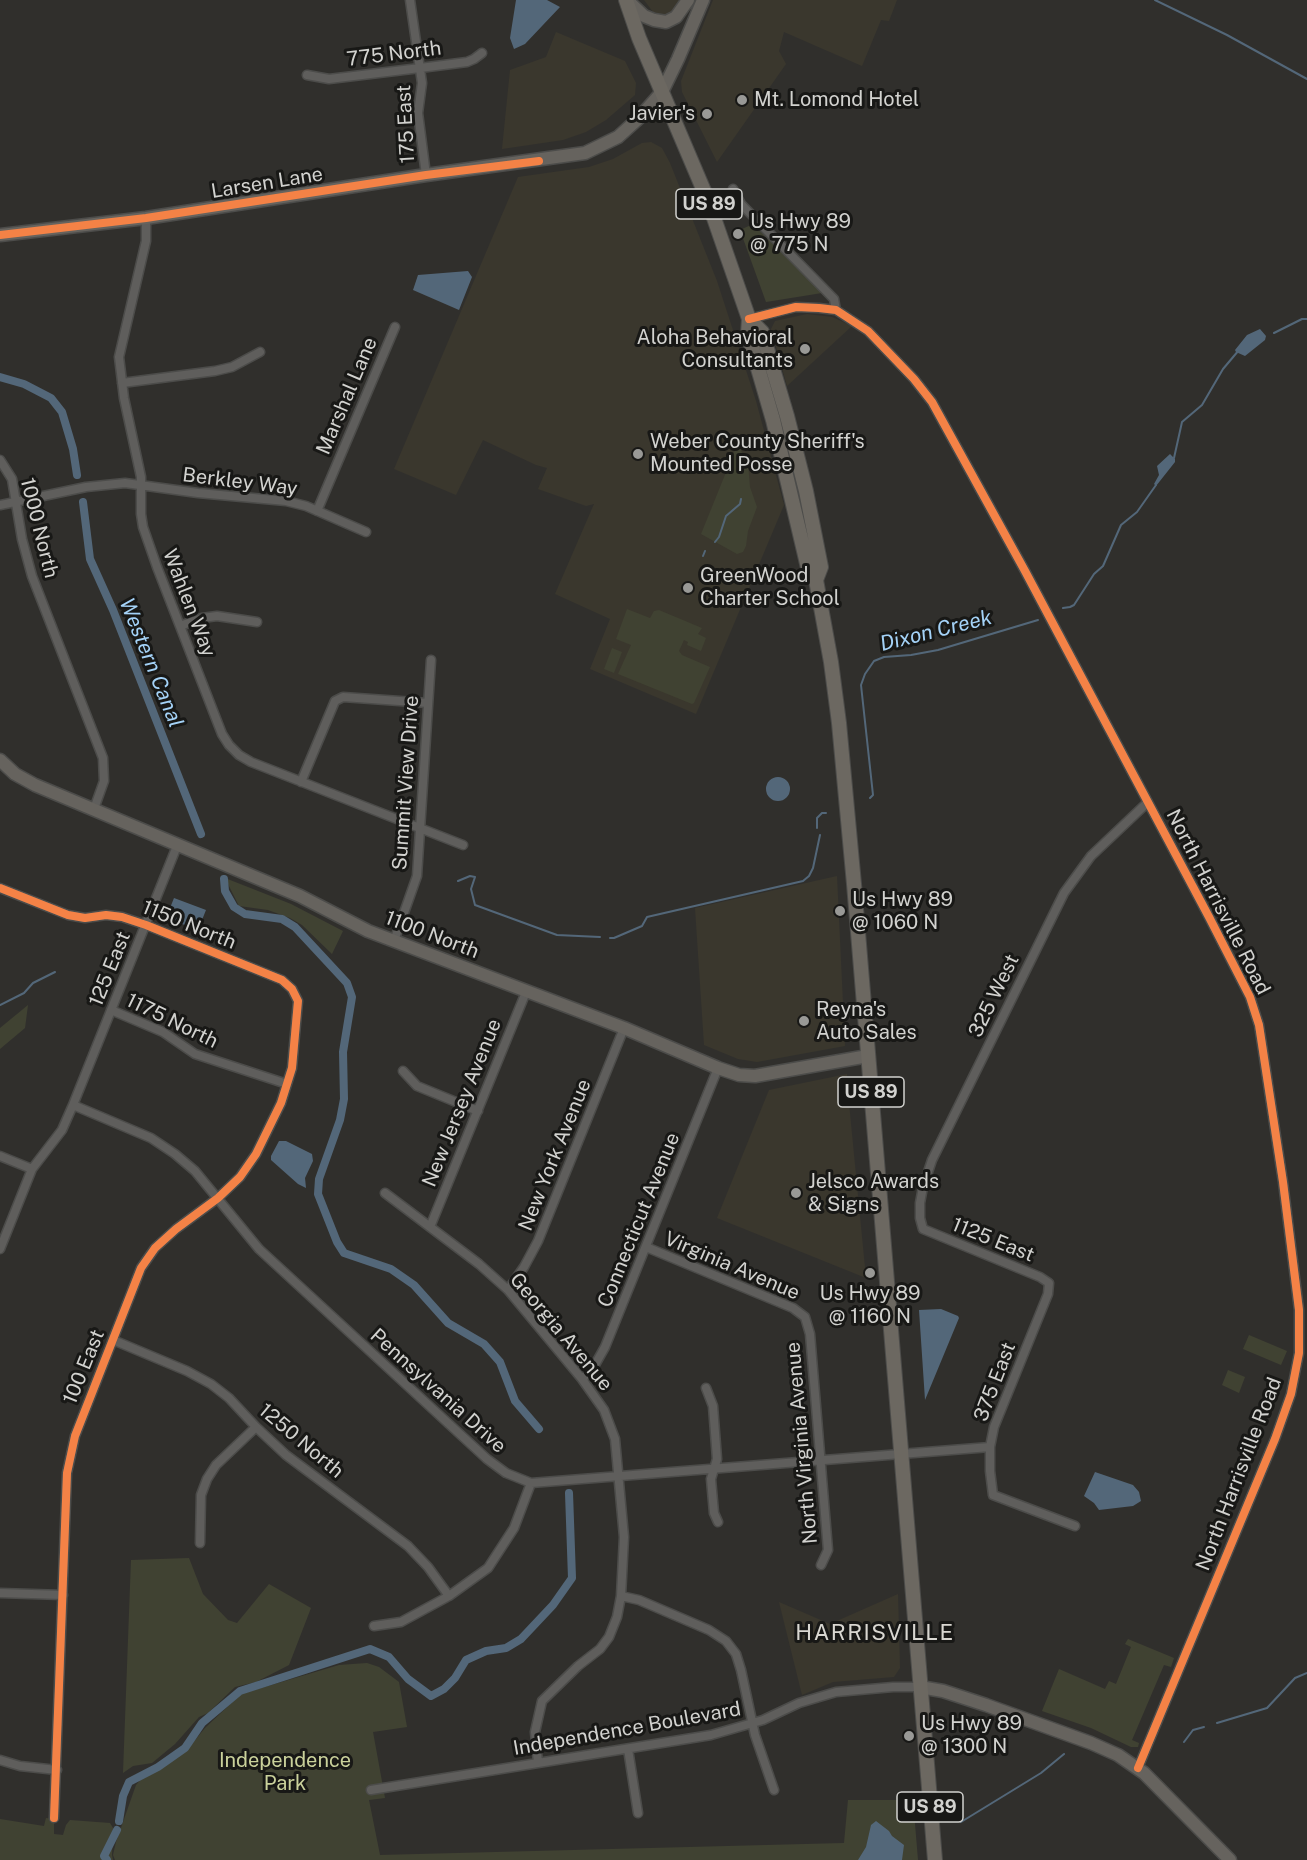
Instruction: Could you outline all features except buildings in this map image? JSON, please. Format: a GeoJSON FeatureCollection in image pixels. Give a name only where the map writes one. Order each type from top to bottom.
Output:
{"type":"FeatureCollection","features":[{"type":"Feature","properties":{"kind":"main road"},"geometry":{"type":"LineString","coordinates":[[626,0],[644,16],[666,22],[676,16],[688,0]]}},
{"type":"Feature","properties":{"kind":"main road","name":"US 89"},"geometry":{"type":"LineString","coordinates":[[626,0],[707,198],[749,319],[762,332],[787,416],[817,546],[820,567],[816,580],[839,723],[935,1860]]}},
{"type":"Feature","properties":{"kind":"main road","name":"Larsen Lane"},"geometry":{"type":"LineString","coordinates":[[0,235],[146,218],[585,153],[618,136],[639,118],[662,92],[703,0]]}},
{"type":"Feature","properties":{"kind":"main road","name":"1100 North"},"geometry":{"type":"LineString","coordinates":[[0,760],[15,774],[35,785],[300,896],[368,931],[624,1028],[718,1068],[739,1075],[755,1076],[868,1056]]}},
{"type":"Feature","properties":{"kind":"main road"},"geometry":{"type":"LineString","coordinates":[[920,1687],[943,1691],[1034,1722],[1118,1755],[1138,1768],[1230,1860]]}},
{"type":"Feature","properties":{"kind":"street","name":"175 East"},"geometry":{"type":"LineString","coordinates":[[410,0],[422,83],[419,123],[426,175]]}},
{"type":"Feature","properties":{"kind":"street","name":"775 North"},"geometry":{"type":"LineString","coordinates":[[307,75],[328,79],[420,68],[467,62],[482,53]]}},
{"type":"Feature","properties":{"kind":"street","name":"North Harrisville Road"},"geometry":{"type":"LineString","coordinates":[[733,189],[741,204],[834,298],[836,310]]}},
{"type":"Feature","properties":{"kind":"street","name":"Wahlen Way"},"geometry":{"type":"LineString","coordinates":[[146,218],[146,242],[119,357],[141,486],[141,514],[143,527],[222,734],[239,755],[251,762],[463,845]]}},
{"type":"Feature","properties":{"kind":"street","name":"North Harrisville Road"},"geometry":{"type":"LineString","coordinates":[[749,319],[796,307],[836,310],[868,331],[914,379],[932,402],[1148,802],[1250,997],[1259,1025],[1283,1182],[1299,1310],[1299,1353],[1291,1394],[1275,1439],[1138,1768]]}},
{"type":"Feature","properties":{"kind":"street","name":"Marshal Lane"},"geometry":{"type":"LineString","coordinates":[[317,511],[394,327]]}},
{"type":"Feature","properties":{"kind":"street"},"geometry":{"type":"LineString","coordinates":[[122,383],[215,371],[232,367],[260,352]]}},
{"type":"Feature","properties":{"kind":"street","name":"1000 North"},"geometry":{"type":"LineString","coordinates":[[0,460],[12,479],[22,539],[32,576],[103,758],[104,781],[94,809]]}},
{"type":"Feature","properties":{"kind":"street","name":"Berkley Way"},"geometry":{"type":"LineString","coordinates":[[0,505],[86,488],[125,483],[198,494],[286,501],[317,511],[366,532]]}},
{"type":"Feature","properties":{"kind":"street"},"geometry":{"type":"LineString","coordinates":[[180,626],[202,618],[217,616],[257,622]]}},
{"type":"Feature","properties":{"kind":"street","name":"Summit View Drive"},"geometry":{"type":"LineString","coordinates":[[394,941],[417,876],[431,660]]}},
{"type":"Feature","properties":{"kind":"street"},"geometry":{"type":"LineString","coordinates":[[301,782],[335,701],[343,697],[428,703]]}},
{"type":"Feature","properties":{"kind":"street","name":"325 West"},"geometry":{"type":"LineString","coordinates":[[923,1229],[920,1224],[920,1203],[930,1167],[1064,893],[1091,855],[1148,802]]}},
{"type":"Feature","properties":{"kind":"street","name":"125 East"},"geometry":{"type":"LineString","coordinates":[[0,1249],[32,1168],[62,1130],[73,1105],[177,846]]}},
{"type":"Feature","properties":{"kind":"street","name":"1150 North"},"geometry":{"type":"LineString","coordinates":[[0,889],[69,915],[85,918],[106,915],[122,917],[146,925],[282,980],[292,989]]}},
{"type":"Feature","properties":{"kind":"street","name":"100 East"},"geometry":{"type":"LineString","coordinates":[[54,1818],[67,1473],[75,1436],[141,1268],[155,1248],[176,1229],[218,1198],[240,1177],[256,1154],[281,1103],[292,1068],[298,1001],[292,989]]}},
{"type":"Feature","properties":{"kind":"street","name":"New Jersey Avenue"},"geometry":{"type":"LineString","coordinates":[[430,1227],[526,992]]}},
{"type":"Feature","properties":{"kind":"street","name":"1175 North"},"geometry":{"type":"LineString","coordinates":[[111,1010],[163,1032],[195,1054],[287,1084]]}},
{"type":"Feature","properties":{"kind":"street","name":"New York Avenue"},"geometry":{"type":"LineString","coordinates":[[508,1290],[538,1242],[624,1028]]}},
{"type":"Feature","properties":{"kind":"street","name":"Connecticut Avenue"},"geometry":{"type":"LineString","coordinates":[[582,1379],[600,1358],[718,1068]]}},
{"type":"Feature","properties":{"kind":"street"},"geometry":{"type":"LineString","coordinates":[[404,1071],[417,1086],[478,1111]]}},
{"type":"Feature","properties":{"kind":"street","name":"Pennsylvania Drive"},"geometry":{"type":"LineString","coordinates":[[73,1105],[151,1138],[175,1154],[195,1171],[260,1249],[487,1459],[506,1473],[531,1483],[902,1453]]}},
{"type":"Feature","properties":{"kind":"street"},"geometry":{"type":"LineString","coordinates":[[0,1156],[32,1168]]}},
{"type":"Feature","properties":{"kind":"street","name":"Georgia Avenue"},"geometry":{"type":"LineString","coordinates":[[385,1193],[479,1264],[508,1290],[582,1379],[604,1410],[615,1439],[624,1538],[621,1596],[617,1617],[609,1637],[600,1649],[578,1666],[542,1701],[535,1731],[538,1763]]}},
{"type":"Feature","properties":{"kind":"street","name":"1125 East"},"geometry":{"type":"LineString","coordinates":[[923,1229],[1040,1277],[1049,1283]]}},
{"type":"Feature","properties":{"kind":"street","name":"Virginia Avenue"},"geometry":{"type":"LineString","coordinates":[[646,1247],[793,1308],[805,1317]]}},
{"type":"Feature","properties":{"kind":"street","name":"375 East"},"geometry":{"type":"LineString","coordinates":[[1049,1283],[1048,1294],[1001,1409],[990,1447],[990,1471],[993,1495],[1076,1526]]}},
{"type":"Feature","properties":{"kind":"street","name":"North Virginia Avenue"},"geometry":{"type":"LineString","coordinates":[[805,1317],[810,1334],[828,1550],[821,1565]]}},
{"type":"Feature","properties":{"kind":"street","name":"1250 North"},"geometry":{"type":"LineString","coordinates":[[113,1340],[187,1371],[211,1384],[229,1398],[286,1455],[408,1546],[428,1567],[449,1596]]}},
{"type":"Feature","properties":{"kind":"street"},"geometry":{"type":"LineString","coordinates":[[706,1388],[713,1406],[717,1459],[711,1479],[714,1513],[718,1522]]}},
{"type":"Feature","properties":{"kind":"street"},"geometry":{"type":"LineString","coordinates":[[200,1543],[201,1496],[207,1479],[216,1465],[256,1427]]}},
{"type":"Feature","properties":{"kind":"street"},"geometry":{"type":"LineString","coordinates":[[902,1453],[990,1447]]}},
{"type":"Feature","properties":{"kind":"street"},"geometry":{"type":"LineString","coordinates":[[374,1626],[401,1622],[449,1596],[488,1568],[514,1527],[531,1483]]}},
{"type":"Feature","properties":{"kind":"street"},"geometry":{"type":"LineString","coordinates":[[0,1593],[63,1595]]}},
{"type":"Feature","properties":{"kind":"street"},"geometry":{"type":"LineString","coordinates":[[621,1596],[639,1600],[709,1630],[726,1641],[736,1654],[752,1723],[774,1790]]}},
{"type":"Feature","properties":{"kind":"street","name":"Independence Boulevard"},"geometry":{"type":"LineString","coordinates":[[371,1790],[711,1735],[763,1720],[799,1703],[836,1692],[920,1687]]}},
{"type":"Feature","properties":{"kind":"street"},"geometry":{"type":"LineString","coordinates":[[628,1749],[638,1813]]}},
{"type":"Feature","properties":{"kind":"street"},"geometry":{"type":"LineString","coordinates":[[0,1760],[20,1766],[57,1770]]}},
{"type":"Feature","properties":{"kind":"shaded area"},"geometry":{"type":"Polygon","coordinates":[[[644,0],[681,0],[669,14],[664,15],[653,12],[644,0]]]}},
{"type":"Feature","properties":{"kind":"shaded area"},"geometry":{"type":"Polygon","coordinates":[[[713,0],[897,0],[889,21],[881,20],[862,66],[784,32],[779,51],[786,64],[717,162],[682,92],[681,81],[713,0]]]}},
{"type":"Feature","properties":{"kind":"shaded area"},"geometry":{"type":"Polygon","coordinates":[[[556,32],[625,61],[636,83],[635,95],[606,120],[586,132],[563,140],[502,149],[510,70],[546,57],[556,32]]]}},
{"type":"Feature","properties":{"kind":"shaded area"},"geometry":{"type":"Polygon","coordinates":[[[651,142],[662,148],[670,163],[717,281],[756,401],[784,505],[696,714],[590,669],[610,619],[555,594],[594,504],[586,506],[538,489],[547,468],[483,440],[456,495],[394,469],[518,177],[589,167],[613,159],[642,143],[651,142]]]}},
{"type":"Feature","properties":{"kind":"shaded area"},"geometry":{"type":"Polygon","coordinates":[[[807,314],[832,317],[852,326],[787,386],[771,329],[775,321],[807,314]]]}},
{"type":"Feature","properties":{"kind":"shaded area"},"geometry":{"type":"Polygon","coordinates":[[[837,876],[845,1046],[757,1062],[738,1059],[704,1045],[695,908],[837,876]]]}},
{"type":"Feature","properties":{"kind":"shaded area"},"geometry":{"type":"Polygon","coordinates":[[[847,1074],[866,1278],[717,1218],[769,1090],[847,1074]]]}},
{"type":"Feature","properties":{"kind":"shaded area"},"geometry":{"type":"Polygon","coordinates":[[[898,1594],[900,1668],[894,1677],[833,1682],[802,1695],[779,1602],[830,1624],[898,1594]]]}},
{"type":"Feature","properties":{"kind":"green space"},"geometry":{"type":"Polygon","coordinates":[[[753,224],[822,293],[766,302],[740,230],[753,224]]]}},
{"type":"Feature","properties":{"kind":"green space"},"geometry":{"type":"Polygon","coordinates":[[[731,442],[740,449],[748,463],[750,487],[757,507],[748,531],[746,546],[743,552],[737,554],[701,534],[735,450],[727,446],[731,442]]]}},
{"type":"Feature","properties":{"kind":"green space"},"geometry":{"type":"Polygon","coordinates":[[[627,609],[650,618],[654,611],[659,610],[702,628],[698,634],[706,638],[701,651],[687,645],[688,642],[684,640],[679,651],[682,655],[710,667],[694,703],[618,674],[631,645],[616,639],[627,609]]]}},
{"type":"Feature","properties":{"kind":"green space"},"geometry":{"type":"Polygon","coordinates":[[[612,648],[622,652],[614,673],[604,669],[612,648]]]}},
{"type":"Feature","properties":{"kind":"green space"},"geometry":{"type":"Polygon","coordinates":[[[225,878],[291,904],[343,931],[332,954],[302,925],[290,918],[268,910],[239,906],[225,878]]]}},
{"type":"Feature","properties":{"kind":"green space"},"geometry":{"type":"Polygon","coordinates":[[[28,1005],[25,1028],[0,1049],[0,1028],[28,1005]]]}},
{"type":"Feature","properties":{"kind":"green space"},"geometry":{"type":"Polygon","coordinates":[[[1249,1335],[1287,1351],[1281,1365],[1243,1349],[1249,1335]]]}},
{"type":"Feature","properties":{"kind":"green space"},"geometry":{"type":"Polygon","coordinates":[[[1228,1370],[1245,1377],[1239,1393],[1222,1385],[1228,1370]]]}},
{"type":"Feature","properties":{"kind":"green space"},"geometry":{"type":"Polygon","coordinates":[[[189,1558],[203,1594],[228,1620],[237,1623],[269,1584],[311,1608],[289,1665],[256,1682],[235,1687],[208,1713],[199,1717],[175,1744],[152,1763],[133,1766],[123,1773],[131,1560],[189,1558]]]}},
{"type":"Feature","properties":{"kind":"green space"},"geometry":{"type":"Polygon","coordinates":[[[1128,1639],[1174,1658],[1171,1667],[1164,1665],[1132,1740],[1139,1743],[1138,1747],[1131,1747],[1091,1728],[1042,1711],[1059,1669],[1105,1689],[1109,1681],[1116,1684],[1131,1647],[1125,1644],[1128,1639]]]}},
{"type":"Feature","properties":{"kind":"green space","name":"Independence Park"},"geometry":{"type":"Polygon","coordinates":[[[367,1663],[379,1667],[399,1682],[407,1727],[373,1732],[385,1798],[369,1800],[380,1855],[844,1843],[848,1800],[913,1800],[918,1860],[115,1860],[113,1855],[116,1842],[136,1785],[143,1777],[163,1767],[187,1750],[205,1728],[241,1694],[339,1665],[367,1663]]]}},
{"type":"Feature","properties":{"kind":"green space"},"geometry":{"type":"Polygon","coordinates":[[[46,1818],[54,1819],[54,1834],[63,1835],[70,1820],[110,1823],[113,1828],[113,1860],[0,1860],[0,1819],[44,1826],[46,1818]]]}},
{"type":"Feature","properties":{"kind":"water"},"geometry":{"type":"Polygon","coordinates":[[[516,0],[547,0],[560,7],[525,44],[514,49],[510,38],[516,0]]]}},
{"type":"Feature","properties":{"kind":"water"},"geometry":{"type":"Polygon","coordinates":[[[468,271],[472,277],[459,310],[413,290],[418,275],[468,271]]]}},
{"type":"Feature","properties":{"kind":"water"},"geometry":{"type":"Polygon","coordinates":[[[1260,329],[1266,336],[1265,340],[1245,356],[1236,352],[1235,350],[1247,335],[1260,329]]]}},
{"type":"Feature","properties":{"kind":"water"},"geometry":{"type":"Polygon","coordinates":[[[1170,454],[1175,462],[1156,486],[1154,484],[1159,475],[1157,466],[1170,454]]]}},
{"type":"Feature","properties":{"kind":"water"},"geometry":{"type":"Polygon","coordinates":[[[778,777],[783,778],[789,784],[789,794],[783,800],[778,801],[773,800],[767,794],[766,789],[767,784],[773,778],[778,777]]]}},
{"type":"Feature","properties":{"kind":"water"},"geometry":{"type":"Polygon","coordinates":[[[174,898],[206,910],[198,930],[166,918],[174,898]]]}},
{"type":"Feature","properties":{"kind":"water"},"geometry":{"type":"Polygon","coordinates":[[[279,1141],[286,1141],[312,1154],[313,1161],[305,1178],[306,1188],[298,1184],[271,1160],[279,1141]]]}},
{"type":"Feature","properties":{"kind":"water"},"geometry":{"type":"Polygon","coordinates":[[[941,1309],[959,1318],[925,1400],[919,1310],[941,1309]]]}},
{"type":"Feature","properties":{"kind":"water"},"geometry":{"type":"Polygon","coordinates":[[[1095,1472],[1133,1485],[1139,1492],[1141,1501],[1133,1506],[1099,1510],[1084,1496],[1095,1472]]]}},
{"type":"Feature","properties":{"kind":"water"},"geometry":{"type":"Polygon","coordinates":[[[876,1821],[904,1845],[902,1860],[858,1860],[866,1847],[871,1825],[876,1821]]]}},
{"type":"Feature","properties":{"kind":"waterway"},"geometry":{"type":"LineString","coordinates":[[1155,0],[1227,35],[1307,79]]}},
{"type":"Feature","properties":{"kind":"waterway","name":"Dixon Creek"},"geometry":{"type":"LineString","coordinates":[[1274,333],[1302,319],[1307,319]]}},
{"type":"Feature","properties":{"kind":"waterway","name":"Dixon Creek"},"geometry":{"type":"LineString","coordinates":[[1174,458],[1182,422],[1202,405],[1223,369],[1239,350]]}},
{"type":"Feature","properties":{"kind":"waterway","name":"Western Canal"},"geometry":{"type":"LineString","coordinates":[[0,377],[24,384],[51,398],[62,412],[73,449],[77,475]]}},
{"type":"Feature","properties":{"kind":"waterway","name":"Dixon Creek"},"geometry":{"type":"LineString","coordinates":[[1063,608],[1074,605],[1094,574],[1103,566],[1121,525],[1137,512],[1156,485]]}},
{"type":"Feature","properties":{"kind":"waterway"},"geometry":{"type":"LineString","coordinates":[[715,542],[726,516],[740,504],[741,499]]}},
{"type":"Feature","properties":{"kind":"waterway","name":"Western Canal"},"geometry":{"type":"LineString","coordinates":[[83,502],[90,559],[113,610],[201,834]]}},
{"type":"Feature","properties":{"kind":"waterway"},"geometry":{"type":"LineString","coordinates":[[703,556],[705,551]]}},
{"type":"Feature","properties":{"kind":"waterway","name":"Dixon Creek"},"geometry":{"type":"LineString","coordinates":[[870,798],[873,795],[861,685],[874,661],[884,657],[938,650],[1038,620]]}},
{"type":"Feature","properties":{"kind":"waterway","name":"Dixon Creek"},"geometry":{"type":"LineString","coordinates":[[817,828],[817,818],[822,813],[826,813]]}},
{"type":"Feature","properties":{"kind":"waterway","name":"Dixon Creek"},"geometry":{"type":"LineString","coordinates":[[610,938],[642,926],[647,917],[803,881],[813,868],[820,835]]}},
{"type":"Feature","properties":{"kind":"waterway","name":"Dixon Creek"},"geometry":{"type":"LineString","coordinates":[[458,881],[470,876],[475,877],[471,889],[475,905],[557,935],[600,937]]}},
{"type":"Feature","properties":{"kind":"waterway","name":"Western Canal"},"geometry":{"type":"LineString","coordinates":[[224,879],[225,891],[234,907],[245,914],[282,919],[295,927],[347,983],[352,997],[343,1052],[344,1099],[340,1120],[319,1179],[318,1194],[337,1242],[344,1253],[391,1269],[414,1285],[448,1323],[484,1344],[500,1362],[515,1401],[539,1429]]}},
{"type":"Feature","properties":{"kind":"waterway","name":"Dixon Creek"},"geometry":{"type":"LineString","coordinates":[[0,1005],[24,993],[33,983],[55,972]]}},
{"type":"Feature","properties":{"kind":"waterway","name":"Western Canal"},"geometry":{"type":"LineString","coordinates":[[119,1821],[123,1796],[129,1782],[158,1767],[185,1748],[202,1723],[240,1691],[370,1649],[389,1657],[408,1679],[431,1696],[444,1689],[455,1678],[466,1660],[486,1651],[506,1648],[521,1639],[553,1605],[572,1578],[569,1493]]}},
{"type":"Feature","properties":{"kind":"waterway"},"geometry":{"type":"LineString","coordinates":[[1217,1723],[1267,1708],[1295,1678],[1307,1673]]}},
{"type":"Feature","properties":{"kind":"waterway"},"geometry":{"type":"LineString","coordinates":[[1184,1742],[1193,1730],[1204,1727]]}},
{"type":"Feature","properties":{"kind":"waterway"},"geometry":{"type":"LineString","coordinates":[[961,1822],[1041,1773],[1064,1754]]}},
{"type":"Feature","properties":{"kind":"waterway","name":"Western Canal"},"geometry":{"type":"LineString","coordinates":[[107,1860],[104,1856],[117,1830]]}},
{"type":"Feature","properties":{"kind":"cycle path"},"geometry":{"type":"LineString","coordinates":[[0,235],[146,218],[426,175],[539,161]]}},
{"type":"Feature","properties":{"kind":"cycle path"},"geometry":{"type":"LineString","coordinates":[[749,319],[796,307],[836,310],[868,331],[914,379],[932,402],[1025,571],[1209,917],[1250,997],[1259,1025],[1283,1182],[1299,1310],[1299,1353],[1291,1394],[1275,1439],[1138,1768]]}},
{"type":"Feature","properties":{"kind":"cycle path"},"geometry":{"type":"LineString","coordinates":[[0,888],[68,915],[85,918],[106,915],[122,917],[146,925],[282,980],[292,989],[298,1001],[292,1068],[281,1103],[256,1154],[240,1177],[218,1198],[176,1229],[155,1248],[141,1268],[75,1436],[67,1473],[54,1818]]}},
{"type":"Feature","properties":{"kind":"place","name":"Mt. Lomond Hotel"},"geometry":{"type":"Point","coordinates":[742,100]}},
{"type":"Feature","properties":{"kind":"place","name":"Javier's"},"geometry":{"type":"Point","coordinates":[707,114]}},
{"type":"Feature","properties":{"kind":"place","name":"Us Hwy 89 @ 775 N"},"geometry":{"type":"Point","coordinates":[738,234]}},
{"type":"Feature","properties":{"kind":"place","name":"Aloha Behavioral Consultants"},"geometry":{"type":"Point","coordinates":[805,349]}},
{"type":"Feature","properties":{"kind":"place","name":"Weber County Sheriff's Mounted Posse"},"geometry":{"type":"Point","coordinates":[638,454]}},
{"type":"Feature","properties":{"kind":"place","name":"GreenWood Charter School"},"geometry":{"type":"Point","coordinates":[688,588]}},
{"type":"Feature","properties":{"kind":"place","name":"Us Hwy 89 @ 1060 N"},"geometry":{"type":"Point","coordinates":[840,911]}},
{"type":"Feature","properties":{"kind":"place","name":"Reyna's Auto Sales"},"geometry":{"type":"Point","coordinates":[804,1021]}},
{"type":"Feature","properties":{"kind":"place","name":"Jelsco Awards & Signs"},"geometry":{"type":"Point","coordinates":[796,1193]}},
{"type":"Feature","properties":{"kind":"place","name":"Us Hwy 89 @ 1160 N"},"geometry":{"type":"Point","coordinates":[870,1273]}},
{"type":"Feature","properties":{"kind":"place","name":"Us Hwy 89 @ 1300 N"},"geometry":{"type":"Point","coordinates":[909,1736]}},
{"type":"Feature","properties":{"kind":"district","name":"HARRISVILLE"},"geometry":{"type":"Point","coordinates":[875,1633]}}]}
